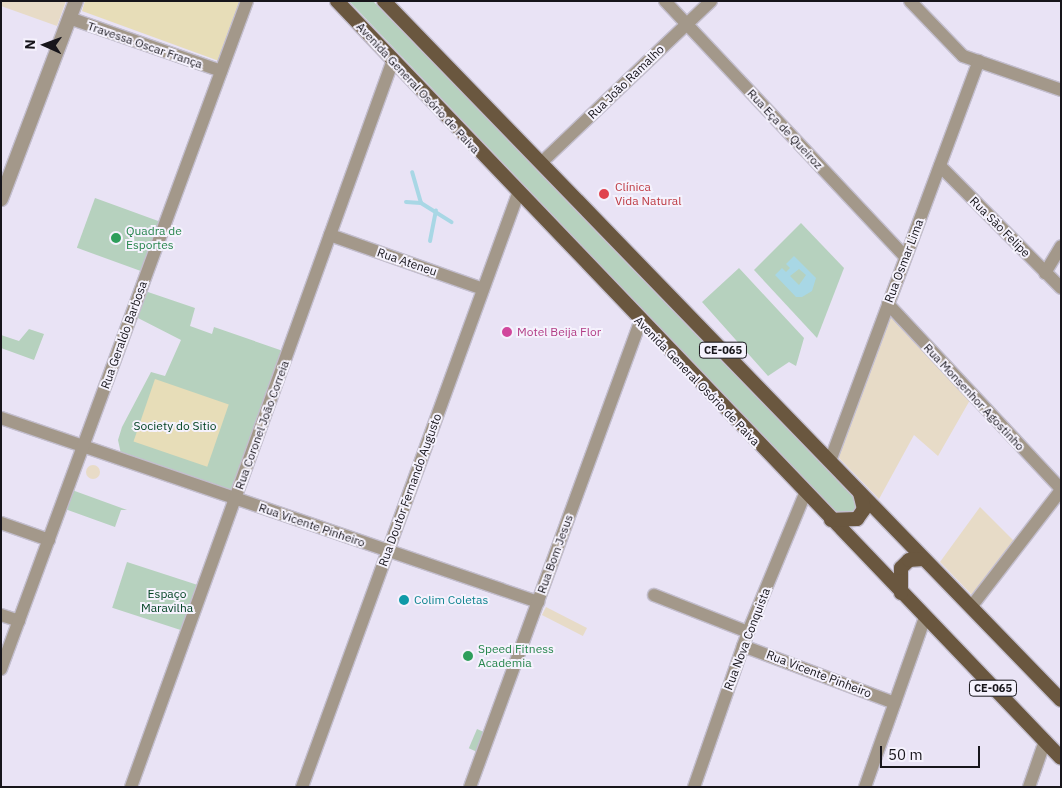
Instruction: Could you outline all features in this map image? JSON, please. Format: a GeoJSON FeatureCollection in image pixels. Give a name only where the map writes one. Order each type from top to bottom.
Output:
{"type":"FeatureCollection","features":[{"type":"Feature","properties":{"kind":"main road","name":"CE-065"},"geometry":{"type":"LineString","coordinates":[[384,1],[1061,700]]}},
{"type":"Feature","properties":{"kind":"main road","name":"Avenida General Osório de Paiva"},"geometry":{"type":"LineString","coordinates":[[338,2],[392,63],[1061,758]]}},
{"type":"Feature","properties":{"kind":"main road"},"geometry":{"type":"LineString","coordinates":[[831,520],[847,522],[862,514],[860,492]]}},
{"type":"Feature","properties":{"kind":"main road"},"geometry":{"type":"LineString","coordinates":[[901,593],[901,568],[909,560],[924,559]]}},
{"type":"Feature","properties":{"kind":"street"},"geometry":{"type":"LineString","coordinates":[[1,200],[76,1]]}},
{"type":"Feature","properties":{"kind":"street","name":"Rua Geraldo Barbosa"},"geometry":{"type":"LineString","coordinates":[[1,669],[247,1]]}},
{"type":"Feature","properties":{"kind":"street","name":"Rua Eça de Queiroz"},"geometry":{"type":"LineString","coordinates":[[665,1],[905,257]]}},
{"type":"Feature","properties":{"kind":"street","name":"Rua João Ramalho"},"geometry":{"type":"LineString","coordinates":[[541,163],[711,1]]}},
{"type":"Feature","properties":{"kind":"street"},"geometry":{"type":"LineString","coordinates":[[910,1],[963,56],[1061,90]]}},
{"type":"Feature","properties":{"kind":"street","name":"Travessa Oscar França"},"geometry":{"type":"LineString","coordinates":[[69,18],[221,71]]}},
{"type":"Feature","properties":{"kind":"street","name":"Rua Osmar Lima"},"geometry":{"type":"LineString","coordinates":[[830,460],[979,61]]}},
{"type":"Feature","properties":{"kind":"street","name":"Rua Coronel João Correia"},"geometry":{"type":"LineString","coordinates":[[131,787],[392,63]]}},
{"type":"Feature","properties":{"kind":"street","name":"Rua São Felipe"},"geometry":{"type":"LineString","coordinates":[[940,166],[1061,288]]}},
{"type":"Feature","properties":{"kind":"street","name":"Rua Doutor Fernando Augusto"},"geometry":{"type":"LineString","coordinates":[[302,787],[518,194]]}},
{"type":"Feature","properties":{"kind":"street","name":"Rua Ateneu"},"geometry":{"type":"LineString","coordinates":[[330,235],[483,289]]}},
{"type":"Feature","properties":{"kind":"street"},"geometry":{"type":"LineString","coordinates":[[1045,273],[1061,246]]}},
{"type":"Feature","properties":{"kind":"street","name":"Rua Monsenhor Agostinho"},"geometry":{"type":"LineString","coordinates":[[888,304],[1061,490]]}},
{"type":"Feature","properties":{"kind":"street","name":"Rua Bom Jesus"},"geometry":{"type":"LineString","coordinates":[[470,787],[640,322]]}},
{"type":"Feature","properties":{"kind":"street","name":"Rua Vicente Pinheiro"},"geometry":{"type":"LineString","coordinates":[[1,418],[538,602]]}},
{"type":"Feature","properties":{"kind":"street"},"geometry":{"type":"LineString","coordinates":[[971,607],[1061,490]]}},
{"type":"Feature","properties":{"kind":"street","name":"Rua Nova Conquista"},"geometry":{"type":"LineString","coordinates":[[694,787],[748,632],[805,494]]}},
{"type":"Feature","properties":{"kind":"street"},"geometry":{"type":"LineString","coordinates":[[1,523],[49,540]]}},
{"type":"Feature","properties":{"kind":"street"},"geometry":{"type":"LineString","coordinates":[[654,595],[748,632]]}},
{"type":"Feature","properties":{"kind":"street"},"geometry":{"type":"LineString","coordinates":[[1,615],[19,621]]}},
{"type":"Feature","properties":{"kind":"street"},"geometry":{"type":"LineString","coordinates":[[865,787],[925,618]]}},
{"type":"Feature","properties":{"kind":"street","name":"Rua Vicente Pinheiro"},"geometry":{"type":"LineString","coordinates":[[743,646],[895,703]]}},
{"type":"Feature","properties":{"kind":"street"},"geometry":{"type":"LineString","coordinates":[[1029,787],[1044,741]]}},
{"type":"Feature","properties":{"kind":"shaded area"},"geometry":{"type":"Polygon","coordinates":[[[1,1],[66,1],[57,26],[1,6],[1,1]]]}},
{"type":"Feature","properties":{"kind":"shaded area"},"geometry":{"type":"Polygon","coordinates":[[[892,310],[974,393],[938,456],[914,435],[879,499],[837,456],[892,310]]]}},
{"type":"Feature","properties":{"kind":"shaded area"},"geometry":{"type":"Polygon","coordinates":[[[93,465],[98,467],[100,472],[98,477],[93,479],[88,477],[86,472],[88,467],[93,465]]]}},
{"type":"Feature","properties":{"kind":"shaded area"},"geometry":{"type":"Polygon","coordinates":[[[980,507],[1015,542],[973,596],[940,562],[980,507]]]}},
{"type":"Feature","properties":{"kind":"shaded area"},"geometry":{"type":"Polygon","coordinates":[[[546,607],[587,628],[583,636],[542,615],[546,607]]]}},
{"type":"Feature","properties":{"kind":"green space"},"geometry":{"type":"Polygon","coordinates":[[[349,1],[373,1],[857,501],[857,512],[838,515],[349,1]]]}},
{"type":"Feature","properties":{"kind":"green space","name":"Quadra de Esportes"},"geometry":{"type":"Polygon","coordinates":[[[95,198],[159,221],[141,271],[77,248],[95,198]]]}},
{"type":"Feature","properties":{"kind":"green space"},"geometry":{"type":"Polygon","coordinates":[[[801,223],[844,268],[817,338],[754,270],[801,223]]]}},
{"type":"Feature","properties":{"kind":"green space"},"geometry":{"type":"Polygon","coordinates":[[[739,268],[804,338],[796,366],[789,362],[768,376],[702,302],[739,268]]]}},
{"type":"Feature","properties":{"kind":"green space","name":"Society do Sitio"},"geometry":{"type":"Polygon","coordinates":[[[145,291],[195,308],[190,326],[212,334],[214,327],[283,351],[232,492],[121,454],[118,440],[122,427],[151,372],[165,376],[181,340],[136,317],[145,291]]]}},
{"type":"Feature","properties":{"kind":"green space"},"geometry":{"type":"Polygon","coordinates":[[[29,329],[44,334],[34,360],[1,348],[1,335],[19,341],[29,329]]]}},
{"type":"Feature","properties":{"kind":"green space"},"geometry":{"type":"Polygon","coordinates":[[[72,490],[127,510],[121,510],[115,527],[65,509],[72,490]]]}},
{"type":"Feature","properties":{"kind":"green space","name":"Espaço Maravilha"},"geometry":{"type":"Polygon","coordinates":[[[127,562],[199,585],[184,631],[112,608],[127,562]]]}},
{"type":"Feature","properties":{"kind":"green space"},"geometry":{"type":"Polygon","coordinates":[[[477,729],[484,732],[476,751],[469,748],[477,729]]]}},
{"type":"Feature","properties":{"kind":"sand"},"geometry":{"type":"Polygon","coordinates":[[[85,1],[240,1],[219,61],[82,11],[85,1]]]}},
{"type":"Feature","properties":{"kind":"sand"},"geometry":{"type":"Polygon","coordinates":[[[155,379],[229,404],[207,467],[134,441],[155,379]]]}},
{"type":"Feature","properties":{"kind":"water"},"geometry":{"type":"Polygon","coordinates":[[[794,256],[816,278],[812,291],[802,297],[796,297],[775,275],[782,268],[786,272],[790,268],[786,264],[794,256]],[[799,269],[790,276],[799,285],[806,275],[799,269]]]}},
{"type":"Feature","properties":{"kind":"waterway"},"geometry":{"type":"LineString","coordinates":[[406,202],[421,203],[412,172]]}},
{"type":"Feature","properties":{"kind":"waterway"},"geometry":{"type":"LineString","coordinates":[[421,203],[451,222]]}},
{"type":"Feature","properties":{"kind":"waterway"},"geometry":{"type":"LineString","coordinates":[[430,241],[436,211]]}},
{"type":"Feature","properties":{"kind":"place","name":"Clínica Vida Natural"},"geometry":{"type":"Point","coordinates":[604,194]}},
{"type":"Feature","properties":{"kind":"place","name":"Quadra de Esportes"},"geometry":{"type":"Point","coordinates":[116,238]}},
{"type":"Feature","properties":{"kind":"place","name":"Motel Beija Flor"},"geometry":{"type":"Point","coordinates":[507,332]}},
{"type":"Feature","properties":{"kind":"place","name":"Colim Coletas"},"geometry":{"type":"Point","coordinates":[404,600]}},
{"type":"Feature","properties":{"kind":"place","name":"Speed Fitness Academia"},"geometry":{"type":"Point","coordinates":[468,656]}}]}
